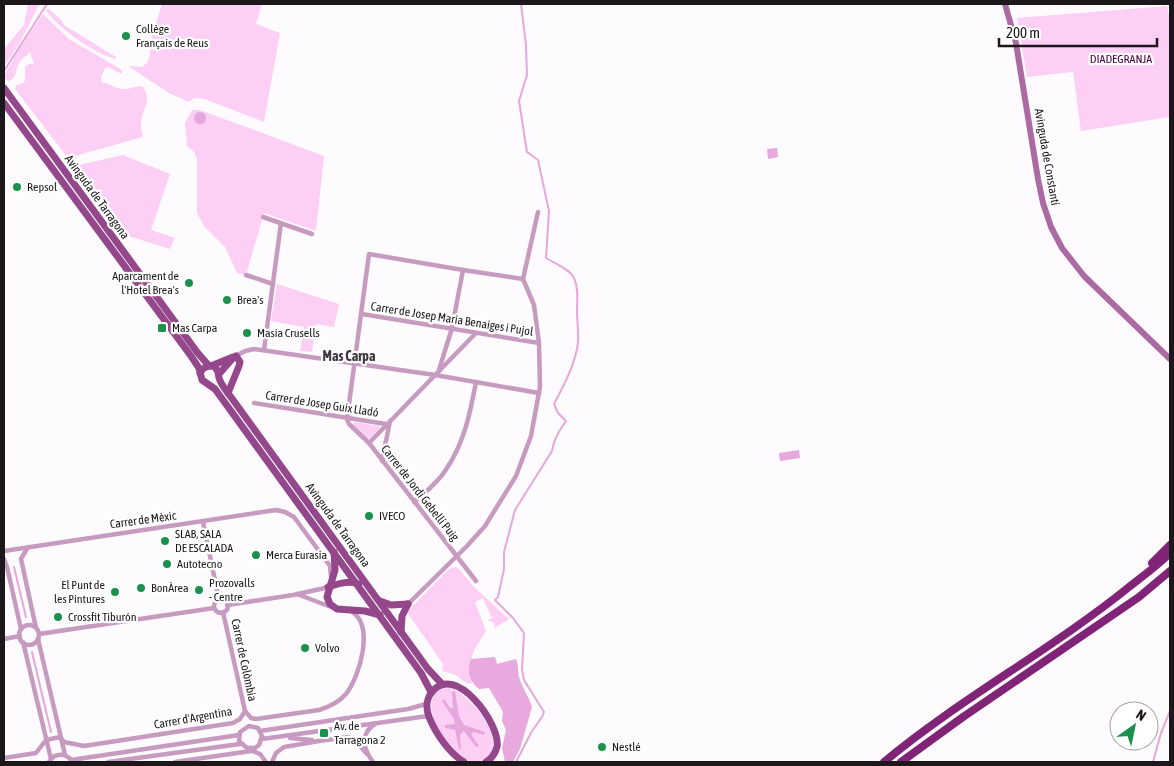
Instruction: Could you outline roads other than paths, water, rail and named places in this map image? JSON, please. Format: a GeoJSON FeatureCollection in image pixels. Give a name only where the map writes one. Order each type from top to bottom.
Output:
{"type":"FeatureCollection","features":[{"type":"Feature","properties":{"kind":"highway"},"geometry":{"type":"LineString","coordinates":[[1140,578],[1170,545]]}},
{"type":"Feature","properties":{"kind":"highway"},"geometry":{"type":"LineString","coordinates":[[884,762],[939,720],[1105,606],[1170,554]]}},
{"type":"Feature","properties":{"kind":"highway"},"geometry":{"type":"LineString","coordinates":[[1132,601],[1170,565]]}},
{"type":"Feature","properties":{"kind":"highway"},"geometry":{"type":"LineString","coordinates":[[902,762],[963,717],[1139,597],[1170,571]]}},
{"type":"Feature","properties":{"kind":"main road","name":"Avinguda de Constantí"},"geometry":{"type":"LineString","coordinates":[[1005,4],[1016,42],[1040,187],[1050,227],[1062,248],[1084,276],[1170,359]]}},
{"type":"Feature","properties":{"kind":"main road","name":"Avinguda de Tarragona"},"geometry":{"type":"LineString","coordinates":[[4,88],[186,337],[210,366]]}},
{"type":"Feature","properties":{"kind":"main road","name":"Avinguda de Tarragona"},"geometry":{"type":"LineString","coordinates":[[4,103],[190,354],[200,373]]}},
{"type":"Feature","properties":{"kind":"main road"},"geometry":{"type":"LineString","coordinates":[[234,357],[219,375],[216,382],[208,384],[202,380],[200,373],[202,369],[234,357]]}},
{"type":"Feature","properties":{"kind":"main road"},"geometry":{"type":"LineString","coordinates":[[228,393],[240,362],[234,357]]}},
{"type":"Feature","properties":{"kind":"main road"},"geometry":{"type":"LineString","coordinates":[[210,366],[216,369],[219,375]]}},
{"type":"Feature","properties":{"kind":"main road","name":"Avinguda de Tarragona"},"geometry":{"type":"LineString","coordinates":[[219,375],[228,393],[428,669],[442,684]]}},
{"type":"Feature","properties":{"kind":"main road","name":"Avinguda de Tarragona"},"geometry":{"type":"LineString","coordinates":[[208,384],[215,389],[334,551],[421,673],[431,692]]}},
{"type":"Feature","properties":{"kind":"main road"},"geometry":{"type":"LineString","coordinates":[[334,551],[334,570],[329,586],[328,601],[330,604],[337,609],[365,611],[380,615]]}},
{"type":"Feature","properties":{"kind":"main road"},"geometry":{"type":"LineString","coordinates":[[329,586],[342,582],[356,582],[364,587],[372,597],[390,605],[408,604],[402,616],[401,632]]}},
{"type":"Feature","properties":{"kind":"main road"},"geometry":{"type":"LineString","coordinates":[[464,762],[456,759],[428,716],[426,704],[431,692],[442,684],[456,685],[461,688],[478,704],[489,721],[495,735],[497,747],[486,762]]}},
{"type":"Feature","properties":{"kind":"main road"},"geometry":{"type":"LineString","coordinates":[[495,752],[496,762]]}},
{"type":"Feature","properties":{"kind":"street"},"geometry":{"type":"LineString","coordinates":[[408,604],[463,551],[495,513],[516,476],[531,436],[539,393],[539,343],[534,305],[524,278],[538,212]]}},
{"type":"Feature","properties":{"kind":"street"},"geometry":{"type":"LineString","coordinates":[[263,217],[312,234]]}},
{"type":"Feature","properties":{"kind":"street"},"geometry":{"type":"LineString","coordinates":[[264,350],[282,224]]}},
{"type":"Feature","properties":{"kind":"street"},"geometry":{"type":"LineString","coordinates":[[347,419],[369,254],[524,278]]}},
{"type":"Feature","properties":{"kind":"street"},"geometry":{"type":"LineString","coordinates":[[437,373],[452,328],[463,270]]}},
{"type":"Feature","properties":{"kind":"street"},"geometry":{"type":"LineString","coordinates":[[246,275],[273,284]]}},
{"type":"Feature","properties":{"kind":"street","name":"Carrer de Josep Maria Benaiges i Pujol"},"geometry":{"type":"LineString","coordinates":[[362,314],[539,343]]}},
{"type":"Feature","properties":{"kind":"street"},"geometry":{"type":"LineString","coordinates":[[369,443],[476,333]]}},
{"type":"Feature","properties":{"kind":"street"},"geometry":{"type":"LineString","coordinates":[[234,357],[245,351],[254,349],[264,350],[354,364],[437,373],[539,393]]}},
{"type":"Feature","properties":{"kind":"street"},"geometry":{"type":"LineString","coordinates":[[414,502],[444,472],[456,451],[468,422],[476,382]]}},
{"type":"Feature","properties":{"kind":"street","name":"Carrer de Josep Guix Lladó"},"geometry":{"type":"LineString","coordinates":[[254,403],[386,424]]}},
{"type":"Feature","properties":{"kind":"street","name":"Carrer de Jordi Gebellí Puig"},"geometry":{"type":"LineString","coordinates":[[347,419],[349,424],[369,443],[476,581]]}},
{"type":"Feature","properties":{"kind":"street"},"geometry":{"type":"LineString","coordinates":[[382,461],[390,420]]}},
{"type":"Feature","properties":{"kind":"street","name":"Carrer de Mèxic"},"geometry":{"type":"LineString","coordinates":[[4,551],[276,510],[285,512],[294,518],[330,566],[329,586]]}},
{"type":"Feature","properties":{"kind":"street"},"geometry":{"type":"LineString","coordinates":[[203,522],[219,600]]}},
{"type":"Feature","properties":{"kind":"street"},"geometry":{"type":"LineString","coordinates":[[28,547],[21,559],[60,738],[65,755],[72,761]]}},
{"type":"Feature","properties":{"kind":"street"},"geometry":{"type":"LineString","coordinates":[[4,558],[22,630],[20,636],[23,642],[50,761]]}},
{"type":"Feature","properties":{"kind":"street"},"geometry":{"type":"LineString","coordinates":[[227,605],[297,594],[329,586]]}},
{"type":"Feature","properties":{"kind":"street"},"geometry":{"type":"LineString","coordinates":[[297,594],[337,609]]}},
{"type":"Feature","properties":{"kind":"street"},"geometry":{"type":"LineString","coordinates":[[219,600],[223,600],[227,605]]}},
{"type":"Feature","properties":{"kind":"street"},"geometry":{"type":"LineString","coordinates":[[214,608],[215,603],[219,600]]}},
{"type":"Feature","properties":{"kind":"street"},"geometry":{"type":"LineString","coordinates":[[214,608],[217,612],[223,612],[226,610],[227,605]]}},
{"type":"Feature","properties":{"kind":"street"},"geometry":{"type":"LineString","coordinates":[[23,642],[31,645],[39,637],[214,608]]}},
{"type":"Feature","properties":{"kind":"street","name":"Carrer d'Argentina"},"geometry":{"type":"LineString","coordinates":[[60,738],[64,742],[84,746],[233,723],[237,722],[245,714],[256,720],[328,707],[341,699],[349,689],[356,676],[363,647],[360,619],[350,610]]}},
{"type":"Feature","properties":{"kind":"street","name":"Carrer de Colòmbia"},"geometry":{"type":"LineString","coordinates":[[223,612],[247,726]]}},
{"type":"Feature","properties":{"kind":"street"},"geometry":{"type":"LineString","coordinates":[[22,630],[31,626],[36,628]]}},
{"type":"Feature","properties":{"kind":"street"},"geometry":{"type":"LineString","coordinates":[[4,639],[20,636]]}},
{"type":"Feature","properties":{"kind":"street"},"geometry":{"type":"LineString","coordinates":[[240,744],[239,735],[247,726],[260,730],[408,709],[426,704]]}},
{"type":"Feature","properties":{"kind":"street"},"geometry":{"type":"LineString","coordinates":[[175,762],[251,749],[261,741],[428,716]]}},
{"type":"Feature","properties":{"kind":"street"},"geometry":{"type":"LineString","coordinates":[[367,754],[364,744],[366,735],[371,727],[379,722]]}},
{"type":"Feature","properties":{"kind":"street"},"geometry":{"type":"LineString","coordinates":[[260,730],[260,754]]}},
{"type":"Feature","properties":{"kind":"street","name":"Carrer d'Argentina"},"geometry":{"type":"LineString","coordinates":[[72,761],[239,735]]}},
{"type":"Feature","properties":{"kind":"street"},"geometry":{"type":"LineString","coordinates":[[272,762],[276,753],[284,747],[344,737],[352,738],[373,762]]}},
{"type":"Feature","properties":{"kind":"street"},"geometry":{"type":"LineString","coordinates":[[4,758],[36,753],[46,740],[60,738]]}},
{"type":"Feature","properties":{"kind":"street"},"geometry":{"type":"LineString","coordinates":[[281,738],[319,741]]}},
{"type":"Feature","properties":{"kind":"street"},"geometry":{"type":"LineString","coordinates":[[108,762],[240,744],[260,754],[266,762]]}},
{"type":"Feature","properties":{"kind":"street"},"geometry":{"type":"LineString","coordinates":[[50,761],[55,756],[65,755]]}},
{"type":"Feature","properties":{"kind":"waterway"},"geometry":{"type":"LineString","coordinates":[[4,71],[47,4]]}},
{"type":"Feature","properties":{"kind":"waterway"},"geometry":{"type":"LineString","coordinates":[[516,762],[544,712],[524,680],[522,670],[524,633],[513,618],[495,600],[498,597],[504,569],[504,552],[515,510],[552,451],[557,435],[566,421],[558,413],[554,404],[572,367],[577,351],[578,339],[576,282],[572,275],[562,266],[546,258],[549,211],[538,160],[527,152],[519,101],[527,75],[526,45],[521,4]]}},
{"type":"Feature","properties":{"kind":"waterway"},"geometry":{"type":"LineString","coordinates":[[14,567],[26,617]]}},
{"type":"Feature","properties":{"kind":"waterway"},"geometry":{"type":"LineString","coordinates":[[32,652],[51,732]]}},
{"type":"Feature","properties":{"kind":"waterway"},"geometry":{"type":"LineString","coordinates":[[1153,762],[1161,733],[1170,711]]}},
{"type":"Feature","properties":{"kind":"place","name":"Collège Français de Reus"},"geometry":{"type":"Point","coordinates":[126,36]}},
{"type":"Feature","properties":{"kind":"place","name":"Repsol"},"geometry":{"type":"Point","coordinates":[17,187]}},
{"type":"Feature","properties":{"kind":"place","name":"Aparcament de l'Hotel Brea's"},"geometry":{"type":"Point","coordinates":[189,283]}},
{"type":"Feature","properties":{"kind":"place","name":"Brea's"},"geometry":{"type":"Point","coordinates":[227,300]}},
{"type":"Feature","properties":{"kind":"place","name":"Mas Carpa"},"geometry":{"type":"Point","coordinates":[162,328]}},
{"type":"Feature","properties":{"kind":"place","name":"Masía Crusells"},"geometry":{"type":"Point","coordinates":[247,333]}},
{"type":"Feature","properties":{"kind":"place","name":"IVECO"},"geometry":{"type":"Point","coordinates":[369,516]}},
{"type":"Feature","properties":{"kind":"place","name":"SLAB, SALA DE ESCALADA"},"geometry":{"type":"Point","coordinates":[165,541]}},
{"type":"Feature","properties":{"kind":"place","name":"Merca Eurasia"},"geometry":{"type":"Point","coordinates":[256,555]}},
{"type":"Feature","properties":{"kind":"place","name":"Autotecno"},"geometry":{"type":"Point","coordinates":[167,564]}},
{"type":"Feature","properties":{"kind":"place","name":"BonÀrea"},"geometry":{"type":"Point","coordinates":[141,588]}},
{"type":"Feature","properties":{"kind":"place","name":"Prozovalls - Centre"},"geometry":{"type":"Point","coordinates":[199,590]}},
{"type":"Feature","properties":{"kind":"place","name":"El Punt de les Pintures"},"geometry":{"type":"Point","coordinates":[115,592]}},
{"type":"Feature","properties":{"kind":"place","name":"Crossfit Tiburón"},"geometry":{"type":"Point","coordinates":[58,617]}},
{"type":"Feature","properties":{"kind":"place","name":"Volvo"},"geometry":{"type":"Point","coordinates":[305,648]}},
{"type":"Feature","properties":{"kind":"place","name":"Av. de Tarragona 2"},"geometry":{"type":"Point","coordinates":[324,733]}},
{"type":"Feature","properties":{"kind":"place","name":"Nestlé"},"geometry":{"type":"Point","coordinates":[602,747]}},
{"type":"Feature","properties":{"kind":"district","name":"Mas Carpa"},"geometry":{"type":"Point","coordinates":[349,356]}},
{"type":"Feature","properties":{"kind":"park label","name":"DIADEGRANJA"},"geometry":{"type":"Point","coordinates":[1121,59]}}]}
